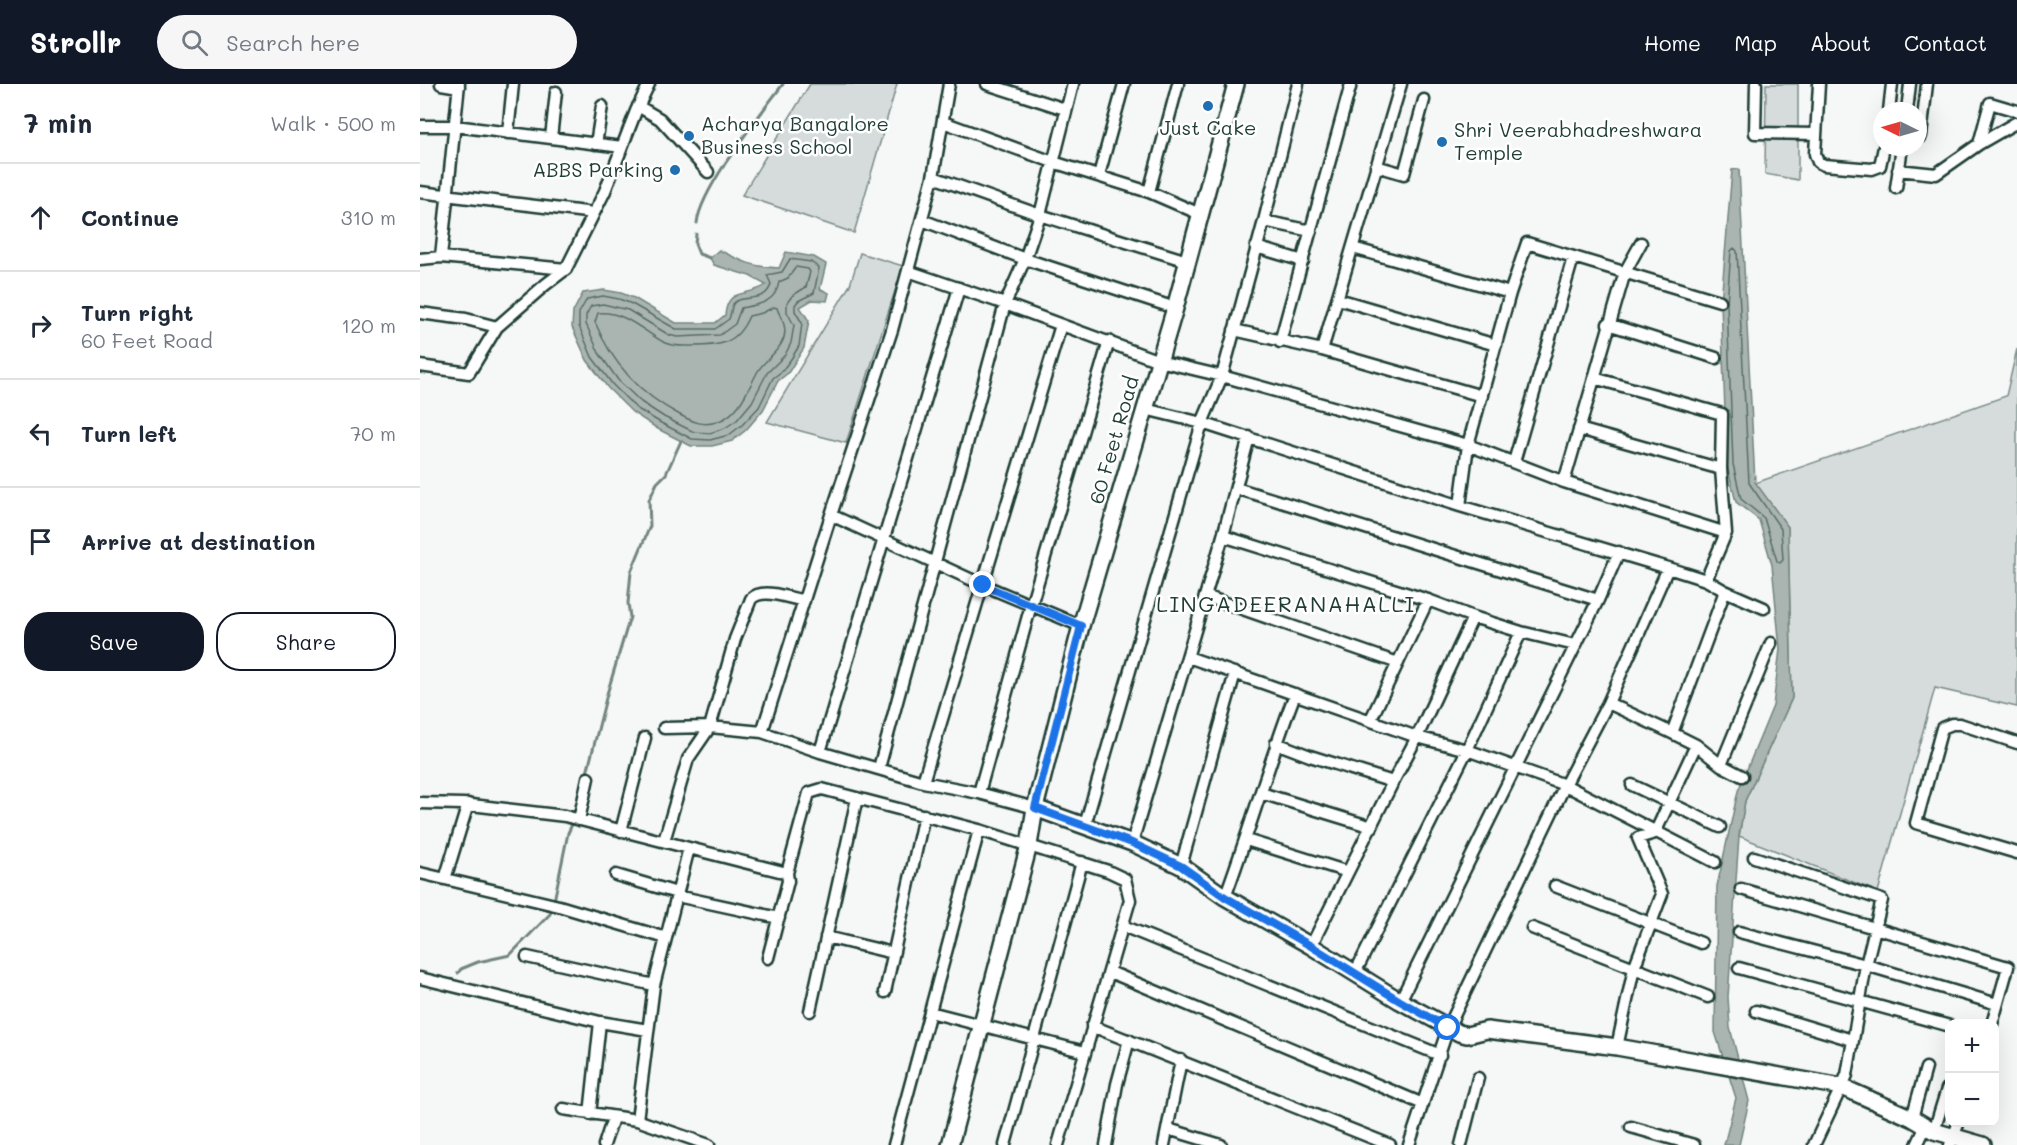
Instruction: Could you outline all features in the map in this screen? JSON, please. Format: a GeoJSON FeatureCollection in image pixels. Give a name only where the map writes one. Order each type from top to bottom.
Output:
{"type":"FeatureCollection","features":[{"type":"Feature","properties":{"kind":"street"},"geometry":{"type":"LineString","coordinates":[[441,84],[459,86],[441,257]]}},
{"type":"Feature","properties":{"kind":"street"},"geometry":{"type":"LineString","coordinates":[[508,133],[513,84]]}},
{"type":"Feature","properties":{"kind":"street"},"geometry":{"type":"LineString","coordinates":[[762,732],[892,330],[933,177],[949,84]]}},
{"type":"Feature","properties":{"kind":"street"},"geometry":{"type":"LineString","coordinates":[[987,84],[1065,109]]}},
{"type":"Feature","properties":{"kind":"street"},"geometry":{"type":"LineString","coordinates":[[879,768],[1005,304],[1025,260],[1040,215],[1073,84]]}},
{"type":"Feature","properties":{"kind":"street"},"geometry":{"type":"LineString","coordinates":[[1099,175],[1124,84]]}},
{"type":"Feature","properties":{"kind":"street"},"geometry":{"type":"LineString","coordinates":[[1149,192],[1178,84]]}},
{"type":"Feature","properties":{"kind":"street","name":"60 Feet Road"},"geometry":{"type":"LineString","coordinates":[[950,1145],[1029,845],[1035,808],[1081,626],[1159,361],[1236,84]]}},
{"type":"Feature","properties":{"kind":"street"},"geometry":{"type":"LineString","coordinates":[[1084,825],[1202,423],[1222,376],[1298,84]]}},
{"type":"Feature","properties":{"kind":"street"},"geometry":{"type":"LineString","coordinates":[[1280,342],[1351,84]]}},
{"type":"Feature","properties":{"kind":"street"},"geometry":{"type":"LineString","coordinates":[[1322,350],[1401,84]]}},
{"type":"Feature","properties":{"kind":"street"},"geometry":{"type":"LineString","coordinates":[[1756,84],[1755,133],[1816,134]]}},
{"type":"Feature","properties":{"kind":"street"},"geometry":{"type":"LineString","coordinates":[[1819,84],[1815,154],[1818,162],[1824,165],[1876,168],[1882,162],[1883,156]]}},
{"type":"Feature","properties":{"kind":"street"},"geometry":{"type":"LineString","coordinates":[[1890,102],[1892,84]]}},
{"type":"Feature","properties":{"kind":"street"},"geometry":{"type":"LineString","coordinates":[[1907,102],[1910,84]]}},
{"type":"Feature","properties":{"kind":"street"},"geometry":{"type":"LineString","coordinates":[[1925,102],[1927,84]]}},
{"type":"Feature","properties":{"kind":"street"},"geometry":{"type":"LineString","coordinates":[[420,366],[469,373],[497,327],[544,285],[566,269],[605,191],[646,85]]}},
{"type":"Feature","properties":{"kind":"street"},"geometry":{"type":"LineString","coordinates":[[551,138],[556,92]]}},
{"type":"Feature","properties":{"kind":"street"},"geometry":{"type":"LineString","coordinates":[[1376,166],[1404,174],[1424,100]]}},
{"type":"Feature","properties":{"kind":"street"},"geometry":{"type":"LineString","coordinates":[[1979,144],[1990,103],[2017,111]]}},
{"type":"Feature","properties":{"kind":"street"},"geometry":{"type":"LineString","coordinates":[[597,144],[602,106]]}},
{"type":"Feature","properties":{"kind":"street"},"geometry":{"type":"LineString","coordinates":[[638,106],[660,119],[708,172]]}},
{"type":"Feature","properties":{"kind":"street"},"geometry":{"type":"LineString","coordinates":[[943,122],[1053,162],[1149,192],[1200,214]]}},
{"type":"Feature","properties":{"kind":"street"},"geometry":{"type":"LineString","coordinates":[[1898,170],[1936,174],[1979,144],[2017,122]]}},
{"type":"Feature","properties":{"kind":"street"},"geometry":{"type":"LineString","coordinates":[[420,126],[455,126],[622,147]]}},
{"type":"Feature","properties":{"kind":"street"},"geometry":{"type":"LineString","coordinates":[[1896,188],[1900,156]]}},
{"type":"Feature","properties":{"kind":"street"},"geometry":{"type":"LineString","coordinates":[[933,177],[1040,215],[1187,261]]}},
{"type":"Feature","properties":{"kind":"street"},"geometry":{"type":"LineString","coordinates":[[420,192],[594,213]]}},
{"type":"Feature","properties":{"kind":"street"},"geometry":{"type":"LineString","coordinates":[[922,220],[1025,260],[1174,308]]}},
{"type":"Feature","properties":{"kind":"street"},"geometry":{"type":"LineString","coordinates":[[1264,221],[1311,231]]}},
{"type":"Feature","properties":{"kind":"street"},"geometry":{"type":"LineString","coordinates":[[1460,506],[1468,445],[1510,293],[1527,243],[1720,301]]}},
{"type":"Feature","properties":{"kind":"street"},"geometry":{"type":"LineString","coordinates":[[1564,482],[1608,324],[1625,272],[1641,243]]}},
{"type":"Feature","properties":{"kind":"street"},"geometry":{"type":"LineString","coordinates":[[1256,247],[1303,261]]}},
{"type":"Feature","properties":{"kind":"street"},"geometry":{"type":"LineString","coordinates":[[1353,248],[1510,293]]}},
{"type":"Feature","properties":{"kind":"street"},"geometry":{"type":"LineString","coordinates":[[420,259],[441,257],[566,269]]}},
{"type":"Feature","properties":{"kind":"street"},"geometry":{"type":"LineString","coordinates":[[1514,462],[1573,258]]}},
{"type":"Feature","properties":{"kind":"street"},"geometry":{"type":"LineString","coordinates":[[908,271],[1109,341],[1159,361],[1222,376],[1468,445],[1564,482],[1726,533]]}},
{"type":"Feature","properties":{"kind":"street"},"geometry":{"type":"LineString","coordinates":[[820,752],[959,288]]}},
{"type":"Feature","properties":{"kind":"street"},"geometry":{"type":"LineString","coordinates":[[1338,299],[1496,345]]}},
{"type":"Feature","properties":{"kind":"street"},"geometry":{"type":"LineString","coordinates":[[420,313],[466,319],[497,327]]}},
{"type":"Feature","properties":{"kind":"street"},"geometry":{"type":"LineString","coordinates":[[923,782],[1061,324]]}},
{"type":"Feature","properties":{"kind":"street"},"geometry":{"type":"LineString","coordinates":[[1608,324],[1716,358]]}},
{"type":"Feature","properties":{"kind":"street"},"geometry":{"type":"LineString","coordinates":[[1234,330],[1322,350],[1482,396]]}},
{"type":"Feature","properties":{"kind":"street"},"geometry":{"type":"LineString","coordinates":[[980,793],[1030,605],[1109,341]]}},
{"type":"Feature","properties":{"kind":"street"},"geometry":{"type":"LineString","coordinates":[[1594,378],[1722,414],[1721,469],[1726,533],[1706,580]]}},
{"type":"Feature","properties":{"kind":"street"},"geometry":{"type":"LineString","coordinates":[[1145,409],[1249,437],[1460,506],[1619,552],[1706,580],[1764,608]]}},
{"type":"Feature","properties":{"kind":"street"},"geometry":{"type":"LineString","coordinates":[[1579,429],[1721,469]]}},
{"type":"Feature","properties":{"kind":"street"},"geometry":{"type":"LineString","coordinates":[[1132,843],[1223,536],[1249,437]]}},
{"type":"Feature","properties":{"kind":"street"},"geometry":{"type":"LineString","coordinates":[[1236,488],[1598,600]]}},
{"type":"Feature","properties":{"kind":"street"},"geometry":{"type":"LineString","coordinates":[[831,515],[983,585],[1081,626]]}},
{"type":"Feature","properties":{"kind":"street"},"geometry":{"type":"LineString","coordinates":[[1223,536],[1428,600],[1521,632],[1575,645]]}},
{"type":"Feature","properties":{"kind":"street"},"geometry":{"type":"LineString","coordinates":[[1400,1001],[1598,600],[1619,552]]}},
{"type":"Feature","properties":{"kind":"street"},"geometry":{"type":"LineString","coordinates":[[1409,1145],[1448,1028],[1565,785],[1608,703],[1668,568]]}},
{"type":"Feature","properties":{"kind":"street"},"geometry":{"type":"LineString","coordinates":[[1672,733],[1725,591]]}},
{"type":"Feature","properties":{"kind":"street"},"geometry":{"type":"LineString","coordinates":[[664,842],[688,759],[710,727],[735,639],[751,599],[755,595],[763,594],[804,601]]}},
{"type":"Feature","properties":{"kind":"street"},"geometry":{"type":"LineString","coordinates":[[1205,596],[1398,663]]}},
{"type":"Feature","properties":{"kind":"street"},"geometry":{"type":"LineString","coordinates":[[1371,720],[1428,600]]}},
{"type":"Feature","properties":{"kind":"street"},"geometry":{"type":"LineString","coordinates":[[1311,946],[1418,737],[1473,617]]}},
{"type":"Feature","properties":{"kind":"street"},"geometry":{"type":"LineString","coordinates":[[1355,973],[1467,750],[1521,632]]}},
{"type":"Feature","properties":{"kind":"street"},"geometry":{"type":"LineString","coordinates":[[1720,765],[1771,643]]}},
{"type":"Feature","properties":{"kind":"street"},"geometry":{"type":"LineString","coordinates":[[1188,657],[1418,737],[1467,750],[1565,785],[1715,862]]}},
{"type":"Feature","properties":{"kind":"street"},"geometry":{"type":"LineString","coordinates":[[1181,866],[1235,673]]}},
{"type":"Feature","properties":{"kind":"street"},"geometry":{"type":"LineString","coordinates":[[1225,897],[1246,840],[1276,743],[1295,694]]}},
{"type":"Feature","properties":{"kind":"street"},"geometry":{"type":"LineString","coordinates":[[1608,703],[1696,745],[1720,765],[1742,776]]}},
{"type":"Feature","properties":{"kind":"street"},"geometry":{"type":"LineString","coordinates":[[2017,743],[1960,724],[1942,728],[1916,823],[2017,854]]}},
{"type":"Feature","properties":{"kind":"street"},"geometry":{"type":"LineString","coordinates":[[664,728],[710,727],[762,732],[820,752],[923,782],[980,793],[1035,808],[1132,843],[1181,866],[1225,897],[1311,946],[1400,1001],[1448,1028],[1467,1035],[1487,1030],[1617,1047],[1842,1087],[1930,1128],[1955,1134],[1983,1145]]}},
{"type":"Feature","properties":{"kind":"street"},"geometry":{"type":"LineString","coordinates":[[621,831],[645,738]]}},
{"type":"Feature","properties":{"kind":"street"},"geometry":{"type":"LineString","coordinates":[[1276,743],[1393,782]]}},
{"type":"Feature","properties":{"kind":"street"},"geometry":{"type":"LineString","coordinates":[[1617,1047],[1634,968],[1662,894],[1638,837],[1656,832],[1696,745]]}},
{"type":"Feature","properties":{"kind":"street"},"geometry":{"type":"LineString","coordinates":[[576,819],[588,778]]}},
{"type":"Feature","properties":{"kind":"street"},"geometry":{"type":"LineString","coordinates":[[1632,785],[1720,827]]}},
{"type":"Feature","properties":{"kind":"street"},"geometry":{"type":"LineString","coordinates":[[768,958],[788,881],[787,873],[809,793],[822,789],[979,830],[1082,862],[1125,879],[1130,900],[1058,1145]]}},
{"type":"Feature","properties":{"kind":"street"},"geometry":{"type":"LineString","coordinates":[[1261,793],[1372,827]]}},
{"type":"Feature","properties":{"kind":"street"},"geometry":{"type":"LineString","coordinates":[[810,1011],[857,798]]}},
{"type":"Feature","properties":{"kind":"street"},"geometry":{"type":"LineString","coordinates":[[420,803],[468,804],[576,819],[787,873]]}},
{"type":"Feature","properties":{"kind":"street"},"geometry":{"type":"LineString","coordinates":[[445,879],[468,804]]}},
{"type":"Feature","properties":{"kind":"street"},"geometry":{"type":"LineString","coordinates":[[885,992],[924,815]]}},
{"type":"Feature","properties":{"kind":"street"},"geometry":{"type":"LineString","coordinates":[[894,1145],[979,830]]}},
{"type":"Feature","properties":{"kind":"street"},"geometry":{"type":"LineString","coordinates":[[1246,840],[1348,872]]}},
{"type":"Feature","properties":{"kind":"street"},"geometry":{"type":"LineString","coordinates":[[637,1120],[654,985],[688,848]]}},
{"type":"Feature","properties":{"kind":"street"},"geometry":{"type":"LineString","coordinates":[[1754,857],[1882,900],[1866,965],[1847,1075],[1814,1145]]}},
{"type":"Feature","properties":{"kind":"street"},"geometry":{"type":"LineString","coordinates":[[1005,1145],[1082,862]]}},
{"type":"Feature","properties":{"kind":"street"},"geometry":{"type":"LineString","coordinates":[[420,873],[559,906],[666,938]]}},
{"type":"Feature","properties":{"kind":"street"},"geometry":{"type":"LineString","coordinates":[[616,875],[677,895],[779,918]]}},
{"type":"Feature","properties":{"kind":"street"},"geometry":{"type":"LineString","coordinates":[[1556,886],[1701,942]]}},
{"type":"Feature","properties":{"kind":"street"},"geometry":{"type":"LineString","coordinates":[[1741,889],[2008,967],[1993,1019]]}},
{"type":"Feature","properties":{"kind":"street"},"geometry":{"type":"LineString","coordinates":[[1123,926],[1440,1054]]}},
{"type":"Feature","properties":{"kind":"street"},"geometry":{"type":"LineString","coordinates":[[1532,928],[1708,997]]}},
{"type":"Feature","properties":{"kind":"street"},"geometry":{"type":"LineString","coordinates":[[1739,932],[1866,965],[1997,1004]]}},
{"type":"Feature","properties":{"kind":"street"},"geometry":{"type":"LineString","coordinates":[[826,937],[893,953]]}},
{"type":"Feature","properties":{"kind":"street"},"geometry":{"type":"LineString","coordinates":[[527,957],[654,985]]}},
{"type":"Feature","properties":{"kind":"street"},"geometry":{"type":"LineString","coordinates":[[1738,968],[1945,1025]]}},
{"type":"Feature","properties":{"kind":"street"},"geometry":{"type":"LineString","coordinates":[[1110,972],[1424,1104]]}},
{"type":"Feature","properties":{"kind":"street"},"geometry":{"type":"LineString","coordinates":[[420,978],[600,1022],[648,1030]]}},
{"type":"Feature","properties":{"kind":"street"},"geometry":{"type":"LineString","coordinates":[[1756,1011],[1852,1040]]}},
{"type":"Feature","properties":{"kind":"street"},"geometry":{"type":"LineString","coordinates":[[930,1012],[1085,1052]]}},
{"type":"Feature","properties":{"kind":"street"},"geometry":{"type":"LineString","coordinates":[[590,1114],[600,1022]]}},
{"type":"Feature","properties":{"kind":"street"},"geometry":{"type":"LineString","coordinates":[[1092,1026],[1389,1145]]}},
{"type":"Feature","properties":{"kind":"street"},"geometry":{"type":"LineString","coordinates":[[1106,1145],[1117,1084],[1129,1040]]}},
{"type":"Feature","properties":{"kind":"street"},"geometry":{"type":"LineString","coordinates":[[1164,1145],[1181,1060]]}},
{"type":"Feature","properties":{"kind":"street"},"geometry":{"type":"LineString","coordinates":[[1912,1118],[1926,1068]]}},
{"type":"Feature","properties":{"kind":"street"},"geometry":{"type":"LineString","coordinates":[[1461,1145],[1478,1078]]}},
{"type":"Feature","properties":{"kind":"street"},"geometry":{"type":"LineString","coordinates":[[1917,1145],[1930,1128],[1945,1094]]}},
{"type":"Feature","properties":{"kind":"street"},"geometry":{"type":"LineString","coordinates":[[563,1109],[637,1120],[709,1145]]}},
{"type":"Feature","properties":{"kind":"street"},"geometry":{"type":"LineString","coordinates":[[604,1145],[613,1118]]}},
{"type":"Feature","properties":{"kind":"street"},"geometry":{"type":"LineString","coordinates":[[1631,1127],[1694,1145]]}},
{"type":"Feature","properties":{"kind":"street"},"geometry":{"type":"LineString","coordinates":[[1168,1129],[1221,1145]]}},
{"type":"Feature","properties":{"kind":"shaded area"},"geometry":{"type":"Polygon","coordinates":[[[810,84],[897,84],[854,233],[742,195],[810,84]]]}},
{"type":"Feature","properties":{"kind":"shaded area"},"geometry":{"type":"Polygon","coordinates":[[[1766,84],[1798,84],[1798,180],[1765,174],[1766,84]]]}},
{"type":"Feature","properties":{"kind":"shaded area"},"geometry":{"type":"Polygon","coordinates":[[[860,253],[903,266],[846,443],[767,422],[850,285],[860,253]]]}},
{"type":"Feature","properties":{"kind":"shaded area"},"geometry":{"type":"Polygon","coordinates":[[[2017,349],[2017,707],[1935,688],[1878,892],[1739,836],[1745,801],[1792,698],[1788,527],[1755,483],[2006,396],[2017,349]]]}},
{"type":"Feature","properties":{"kind":"water"},"geometry":{"type":"Polygon","coordinates":[[[1739,169],[1755,482],[1788,527],[1792,698],[1745,801],[1739,836],[1728,997],[1730,1028],[1749,1101],[1739,1145],[1724,1145],[1736,1098],[1715,1032],[1717,886],[1738,791],[1773,706],[1780,649],[1772,565],[1759,520],[1736,502],[1727,465],[1721,303],[1732,170],[1739,169]]]}},
{"type":"Feature","properties":{"kind":"water"},"geometry":{"type":"Polygon","coordinates":[[[719,250],[748,263],[770,268],[779,268],[786,252],[814,257],[826,264],[820,289],[829,293],[827,301],[812,300],[800,307],[809,321],[804,348],[788,373],[778,381],[763,410],[746,430],[732,441],[712,446],[691,446],[632,412],[608,388],[587,360],[572,327],[573,312],[583,293],[604,290],[634,298],[676,323],[715,323],[725,315],[727,306],[734,296],[766,285],[750,276],[714,265],[710,258],[719,250]]]}},
{"type":"Feature","properties":{"kind":"waterway"},"geometry":{"type":"LineString","coordinates":[[697,223],[701,208],[720,172],[783,84]]}},
{"type":"Feature","properties":{"kind":"waterway"},"geometry":{"type":"LineString","coordinates":[[696,234],[695,244],[699,254],[710,258]]}},
{"type":"Feature","properties":{"kind":"waterway"},"geometry":{"type":"LineString","coordinates":[[586,777],[630,617],[628,603],[631,572],[650,526],[649,500],[657,483],[666,474],[681,441]]}},
{"type":"Feature","properties":{"kind":"waterway"},"geometry":{"type":"LineString","coordinates":[[554,901],[568,833],[574,820]]}},
{"type":"Feature","properties":{"kind":"waterway"},"geometry":{"type":"LineString","coordinates":[[458,973],[461,969],[478,962],[510,955],[550,914],[552,907]]}},
{"type":"Feature","properties":{"kind":"place","name":"Just Cake"},"geometry":{"type":"Point","coordinates":[1208,106]}},
{"type":"Feature","properties":{"kind":"place","name":"Acharya Bangalore Business School"},"geometry":{"type":"Point","coordinates":[689,136]}},
{"type":"Feature","properties":{"kind":"place","name":"Shri Veerabhadreshwara Temple"},"geometry":{"type":"Point","coordinates":[1442,142]}},
{"type":"Feature","properties":{"kind":"place","name":"ABBS Parking"},"geometry":{"type":"Point","coordinates":[675,170]}},
{"type":"Feature","properties":{"kind":"district","name":"LINGADEERANAHALLI"},"geometry":{"type":"Point","coordinates":[1286,604]}},
{"type":"Feature","properties":{"kind":"route"},"geometry":{"type":"LineString","coordinates":[[983,585],[1081,626],[1035,808],[1132,843],[1181,866],[1225,897],[1448,1028]]}}]}
